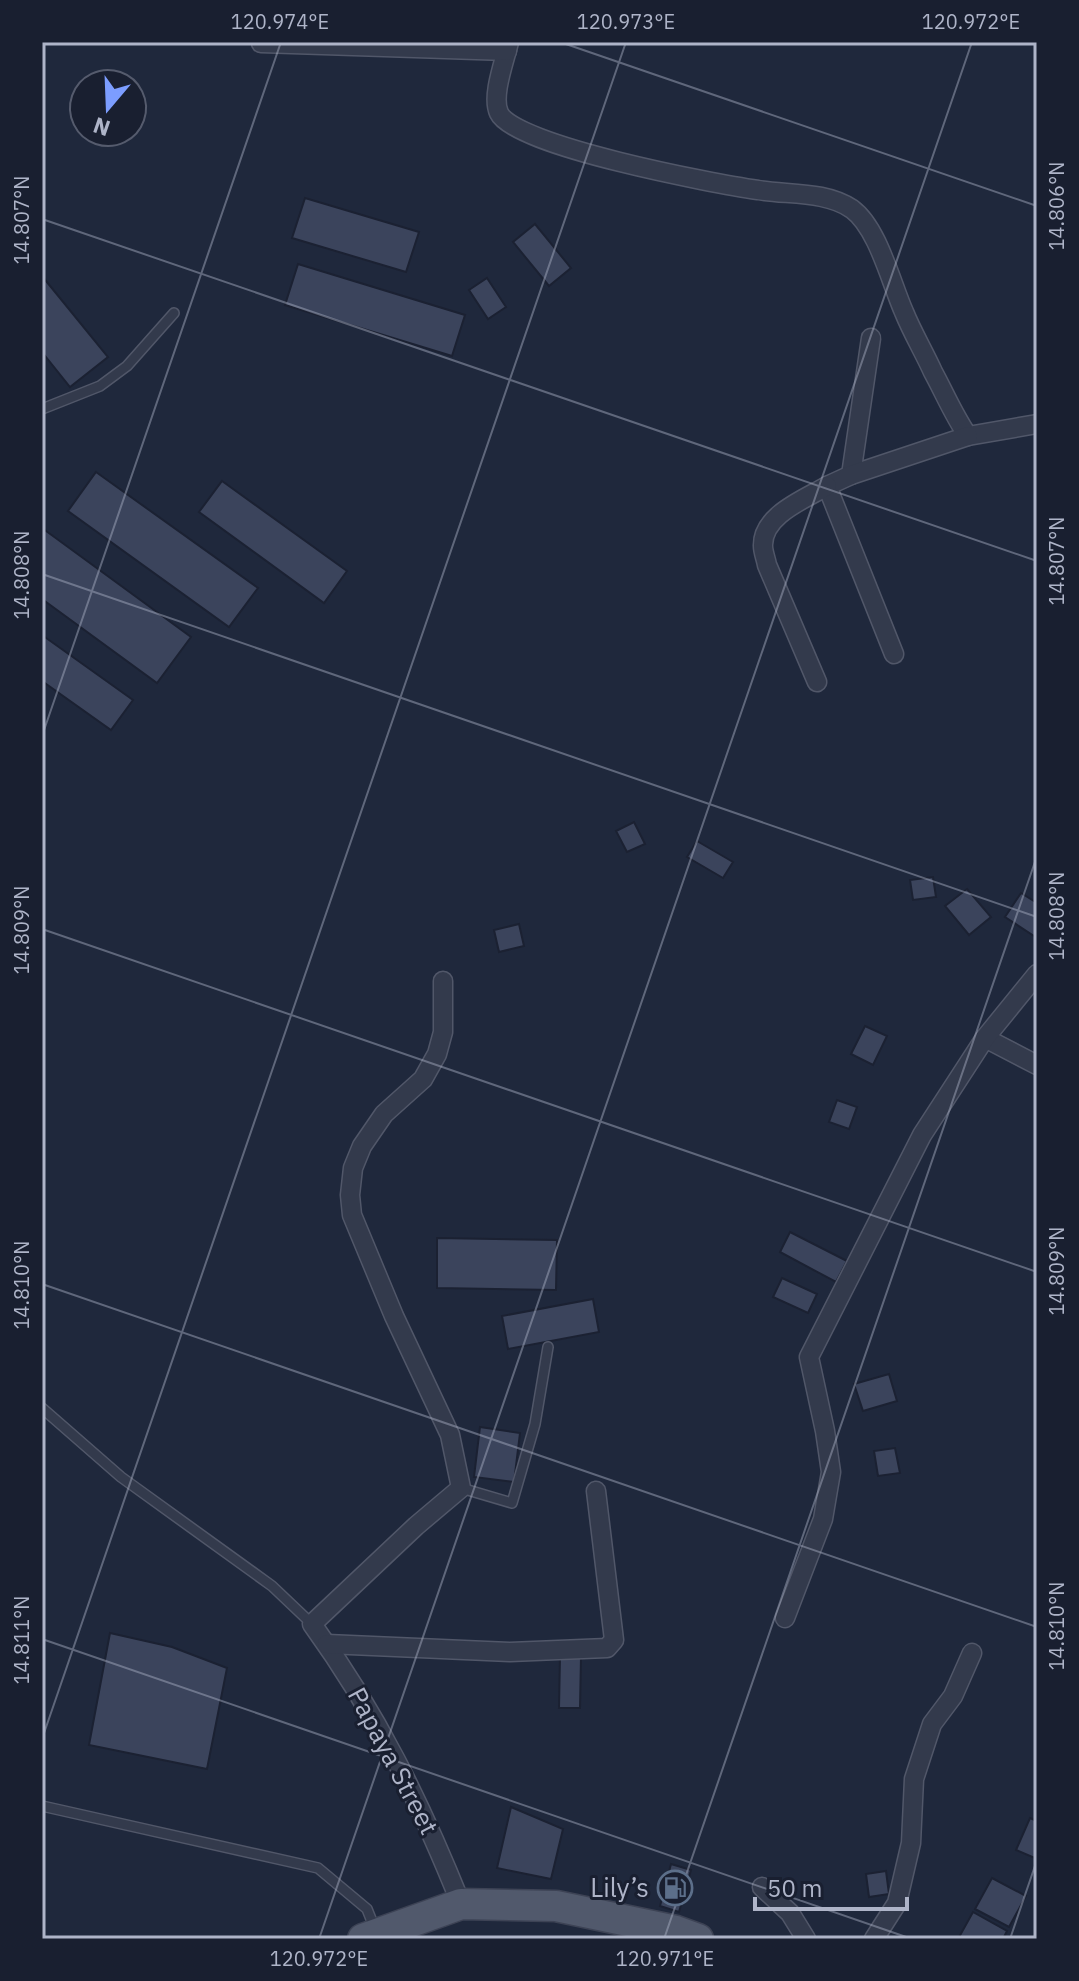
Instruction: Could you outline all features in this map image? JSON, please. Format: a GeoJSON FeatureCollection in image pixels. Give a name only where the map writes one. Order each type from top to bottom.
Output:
{"type":"FeatureCollection","features":[{"type":"Feature","properties":{"kind":"main road"},"geometry":{"type":"LineString","coordinates":[[370,1936],[461,1904],[556,1906],[676,1931],[698,1939]]}},
{"type":"Feature","properties":{"kind":"street"},"geometry":{"type":"LineString","coordinates":[[261,43],[508,47],[495,99],[499,114],[508,124],[530,136],[574,152],[756,190],[824,198],[852,209],[869,226],[905,315],[968,436]]}},
{"type":"Feature","properties":{"kind":"street"},"geometry":{"type":"LineString","coordinates":[[851,475],[871,338]]}},
{"type":"Feature","properties":{"kind":"street"},"geometry":{"type":"LineString","coordinates":[[817,682],[767,565],[764,537],[774,518],[851,475],[968,436],[1037,424]]}},
{"type":"Feature","properties":{"kind":"street"},"geometry":{"type":"LineString","coordinates":[[827,486],[894,654]]}},
{"type":"Feature","properties":{"kind":"street"},"geometry":{"type":"LineString","coordinates":[[785,1618],[823,1519],[831,1472],[809,1357],[922,1135],[985,1038],[1037,974]]}},
{"type":"Feature","properties":{"kind":"street"},"geometry":{"type":"LineString","coordinates":[[312,1624],[386,1553],[461,1488],[450,1435],[388,1302],[352,1215],[350,1195],[353,1168],[362,1146],[384,1114],[423,1079],[437,1054],[443,1032],[443,981]]}},
{"type":"Feature","properties":{"kind":"street"},"geometry":{"type":"LineString","coordinates":[[985,1038],[1037,1065]]}},
{"type":"Feature","properties":{"kind":"street"},"geometry":{"type":"LineString","coordinates":[[327,1644],[510,1652],[607,1648],[614,1640],[596,1491]]}},
{"type":"Feature","properties":{"kind":"street","name":"Papaya Street"},"geometry":{"type":"LineString","coordinates":[[312,1624],[368,1706],[409,1783],[461,1904]]}},
{"type":"Feature","properties":{"kind":"street"},"geometry":{"type":"LineString","coordinates":[[874,1939],[897,1903],[911,1843],[914,1779],[932,1724],[953,1696],[972,1653]]}},
{"type":"Feature","properties":{"kind":"street"},"geometry":{"type":"LineString","coordinates":[[762,1887],[790,1913],[806,1939]]}},
{"type":"Feature","properties":{"kind":"lane"},"geometry":{"type":"LineString","coordinates":[[42,409],[100,386],[118,373],[174,313]]}},
{"type":"Feature","properties":{"kind":"lane"},"geometry":{"type":"LineString","coordinates":[[461,1488],[512,1503],[535,1424],[548,1347]]}},
{"type":"Feature","properties":{"kind":"lane"},"geometry":{"type":"LineString","coordinates":[[42,1408],[121,1477],[272,1586],[312,1624]]}},
{"type":"Feature","properties":{"kind":"lane"},"geometry":{"type":"LineString","coordinates":[[42,1806],[318,1868],[367,1909],[370,1936]]}},
{"type":"Feature","properties":{"kind":"building"},"geometry":{"type":"Polygon","coordinates":[[[305,198],[419,232],[406,272],[292,238],[305,198]]]}},
{"type":"Feature","properties":{"kind":"building"},"geometry":{"type":"Polygon","coordinates":[[[535,224],[571,268],[549,286],[513,242],[535,224]]]}},
{"type":"Feature","properties":{"kind":"building"},"geometry":{"type":"Polygon","coordinates":[[[298,264],[465,315],[452,356],[285,305],[298,264]]]}},
{"type":"Feature","properties":{"kind":"building"},"geometry":{"type":"Polygon","coordinates":[[[42,276],[108,357],[70,387],[42,352],[42,276]]]}},
{"type":"Feature","properties":{"kind":"building"},"geometry":{"type":"Polygon","coordinates":[[[487,278],[506,307],[488,319],[469,290],[487,278]]]}},
{"type":"Feature","properties":{"kind":"building"},"geometry":{"type":"Polygon","coordinates":[[[96,472],[258,588],[229,627],[68,511],[96,472]]]}},
{"type":"Feature","properties":{"kind":"building"},"geometry":{"type":"Polygon","coordinates":[[[222,481],[347,571],[324,603],[199,512],[222,481]]]}},
{"type":"Feature","properties":{"kind":"building"},"geometry":{"type":"Polygon","coordinates":[[[42,528],[191,637],[157,683],[42,599],[42,528]]]}},
{"type":"Feature","properties":{"kind":"building"},"geometry":{"type":"Polygon","coordinates":[[[42,635],[133,700],[111,730],[42,681],[42,635]]]}},
{"type":"Feature","properties":{"kind":"building"},"geometry":{"type":"Polygon","coordinates":[[[634,822],[645,844],[627,852],[616,831],[634,822]]]}},
{"type":"Feature","properties":{"kind":"building"},"geometry":{"type":"Polygon","coordinates":[[[697,841],[733,862],[723,878],[687,857],[697,841]]]}},
{"type":"Feature","properties":{"kind":"building"},"geometry":{"type":"Polygon","coordinates":[[[933,877],[936,897],[913,900],[910,880],[933,877]]]}},
{"type":"Feature","properties":{"kind":"building"},"geometry":{"type":"Polygon","coordinates":[[[967,889],[991,917],[969,935],[945,906],[967,889]]]}},
{"type":"Feature","properties":{"kind":"building"},"geometry":{"type":"Polygon","coordinates":[[[1021,893],[1037,903],[1037,938],[1005,917],[1021,893]]]}},
{"type":"Feature","properties":{"kind":"building"},"geometry":{"type":"Polygon","coordinates":[[[519,924],[524,946],[499,952],[494,930],[519,924]]]}},
{"type":"Feature","properties":{"kind":"building"},"geometry":{"type":"Polygon","coordinates":[[[865,1026],[887,1036],[873,1065],[851,1054],[865,1026]]]}},
{"type":"Feature","properties":{"kind":"building"},"geometry":{"type":"Polygon","coordinates":[[[837,1100],[857,1107],[849,1129],[829,1122],[837,1100]]]}},
{"type":"Feature","properties":{"kind":"building"},"geometry":{"type":"Polygon","coordinates":[[[790,1232],[847,1261],[836,1282],[780,1252],[790,1232]]]}},
{"type":"Feature","properties":{"kind":"building"},"geometry":{"type":"Polygon","coordinates":[[[437,1238],[557,1240],[556,1290],[437,1288],[437,1238]]]}},
{"type":"Feature","properties":{"kind":"building"},"geometry":{"type":"Polygon","coordinates":[[[782,1278],[817,1294],[808,1313],[773,1297],[782,1278]]]}},
{"type":"Feature","properties":{"kind":"building"},"geometry":{"type":"Polygon","coordinates":[[[593,1299],[599,1332],[508,1349],[502,1316],[593,1299]]]}},
{"type":"Feature","properties":{"kind":"building"},"geometry":{"type":"Polygon","coordinates":[[[889,1374],[897,1401],[863,1411],[854,1384],[889,1374]]]}},
{"type":"Feature","properties":{"kind":"building"},"geometry":{"type":"Polygon","coordinates":[[[480,1427],[520,1433],[514,1482],[474,1477],[480,1427]]]}},
{"type":"Feature","properties":{"kind":"building"},"geometry":{"type":"Polygon","coordinates":[[[895,1448],[900,1473],[878,1476],[874,1451],[895,1448]]]}},
{"type":"Feature","properties":{"kind":"building"},"geometry":{"type":"Polygon","coordinates":[[[110,1633],[172,1647],[227,1668],[207,1769],[89,1745],[110,1633]]]}},
{"type":"Feature","properties":{"kind":"building"},"geometry":{"type":"Polygon","coordinates":[[[560,1656],[581,1657],[580,1708],[559,1708],[560,1656]]]}},
{"type":"Feature","properties":{"kind":"building"},"geometry":{"type":"Polygon","coordinates":[[[511,1807],[563,1829],[551,1879],[497,1868],[511,1807]]]}},
{"type":"Feature","properties":{"kind":"building"},"geometry":{"type":"Polygon","coordinates":[[[1030,1818],[1037,1821],[1037,1859],[1016,1850],[1030,1818]]]}},
{"type":"Feature","properties":{"kind":"building","name":"Lily’s"},"geometry":{"type":"Polygon","coordinates":[[[671,1864],[691,1870],[679,1912],[660,1906],[671,1864]]]}},
{"type":"Feature","properties":{"kind":"building"},"geometry":{"type":"Polygon","coordinates":[[[886,1871],[889,1894],[869,1897],[866,1874],[886,1871]]]}},
{"type":"Feature","properties":{"kind":"building"},"geometry":{"type":"Polygon","coordinates":[[[992,1878],[1026,1896],[1009,1927],[975,1909],[992,1878]]]}},
{"type":"Feature","properties":{"kind":"building"},"geometry":{"type":"Polygon","coordinates":[[[973,1912],[1007,1931],[1003,1939],[958,1939],[973,1912]]]}},
{"type":"Feature","properties":{"kind":"place","name":"Lily’s"},"geometry":{"type":"Point","coordinates":[675,1888]}}]}
